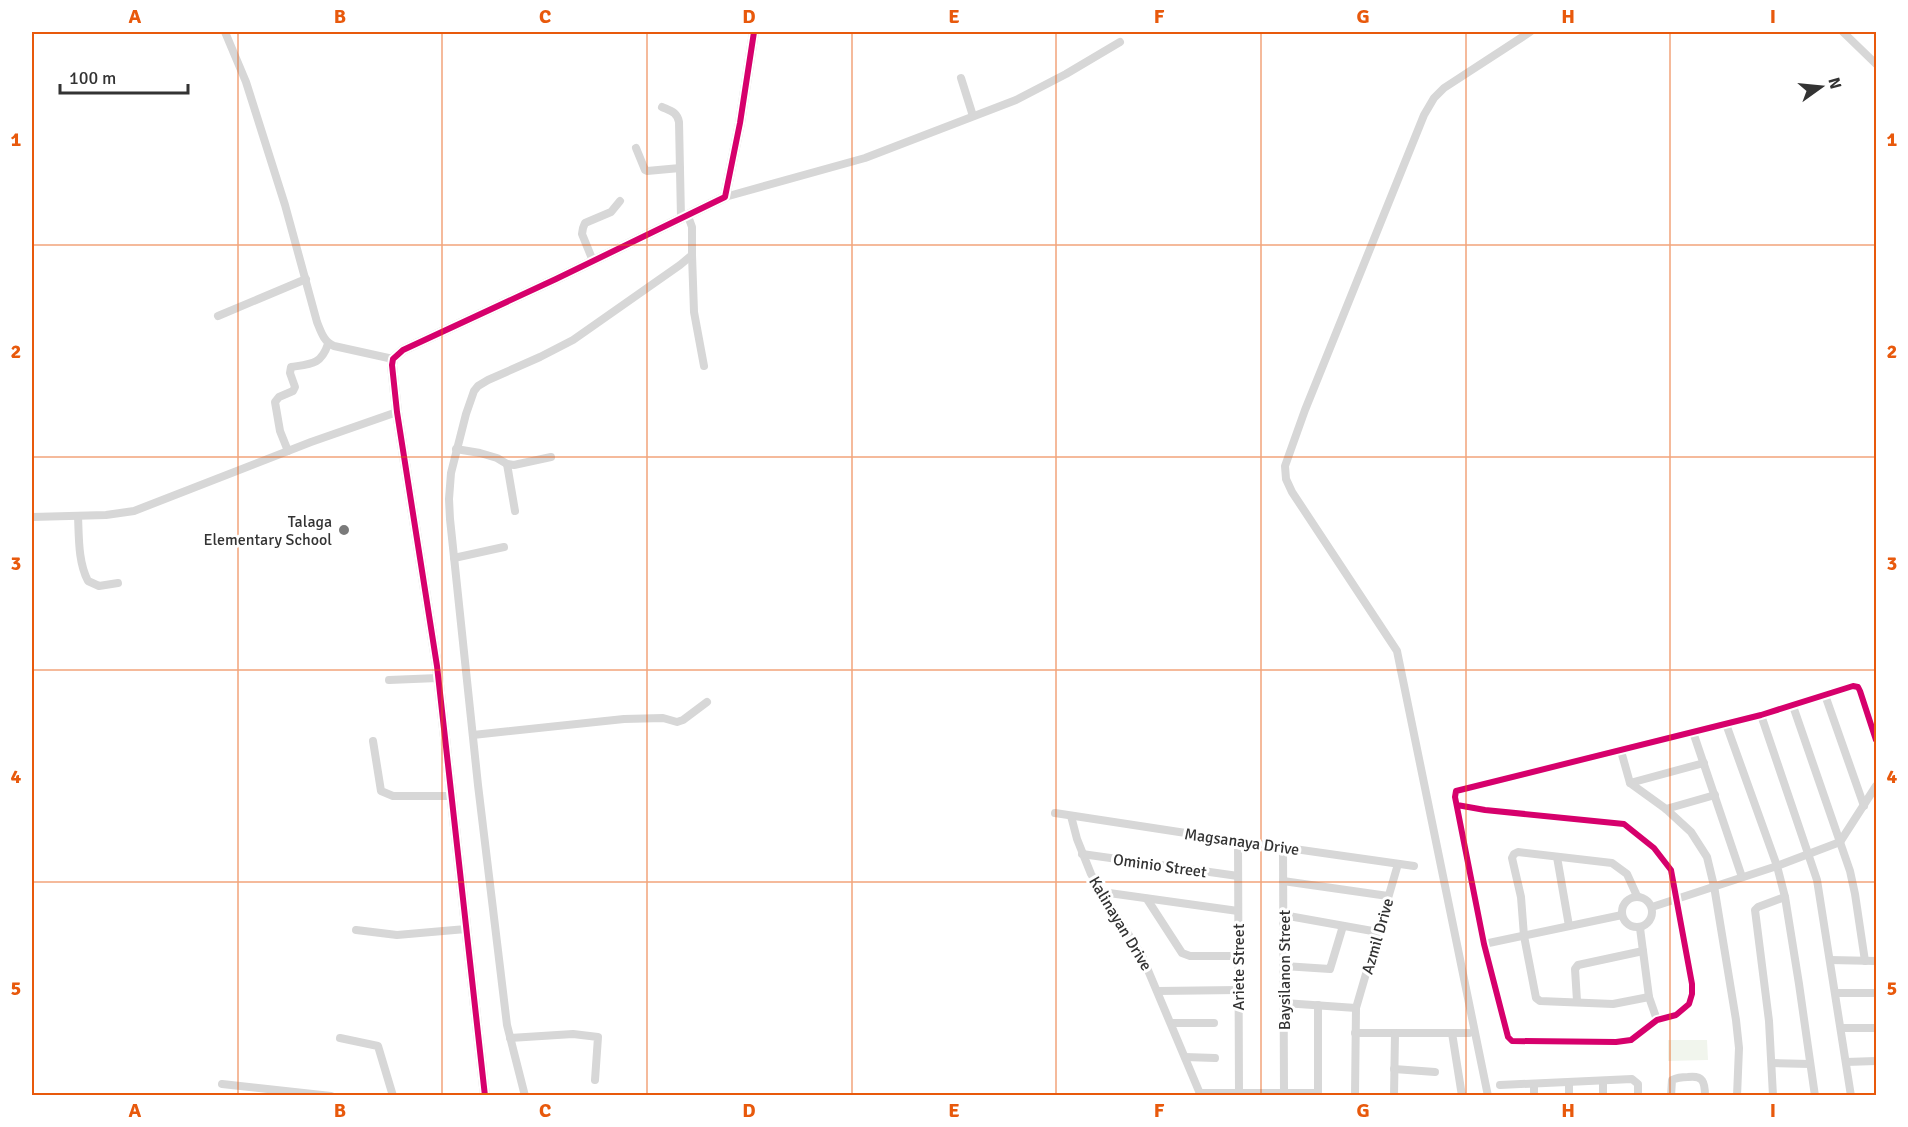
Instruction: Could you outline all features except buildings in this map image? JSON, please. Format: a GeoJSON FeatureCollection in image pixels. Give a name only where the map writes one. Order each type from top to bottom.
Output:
{"type":"FeatureCollection","features":[{"type":"Feature","properties":{"kind":"street"},"geometry":{"type":"LineString","coordinates":[[225,32],[246,82],[324,339],[328,344],[393,359]]}},
{"type":"Feature","properties":{"kind":"street"},"geometry":{"type":"LineString","coordinates":[[725,197],[740,123],[754,32]]}},
{"type":"Feature","properties":{"kind":"street"},"geometry":{"type":"LineString","coordinates":[[1488,1095],[1397,651],[1292,492],[1286,479],[1285,466],[1305,410],[1424,115],[1434,98],[1450,84],[1530,32]]}},
{"type":"Feature","properties":{"kind":"street"},"geometry":{"type":"LineString","coordinates":[[1843,32],[1876,64]]}},
{"type":"Feature","properties":{"kind":"street"},"geometry":{"type":"LineString","coordinates":[[485,1095],[438,678],[397,412],[392,374],[393,359],[403,350],[502,305],[725,197],[865,158],[1016,100],[1120,42]]}},
{"type":"Feature","properties":{"kind":"street"},"geometry":{"type":"LineString","coordinates":[[961,78],[974,116]]}},
{"type":"Feature","properties":{"kind":"street"},"geometry":{"type":"LineString","coordinates":[[662,107],[677,116],[685,217],[692,227],[694,312],[704,366]]}},
{"type":"Feature","properties":{"kind":"street"},"geometry":{"type":"LineString","coordinates":[[636,147],[647,171],[680,168]]}},
{"type":"Feature","properties":{"kind":"street"},"geometry":{"type":"LineString","coordinates":[[593,261],[582,234],[585,223],[611,212],[620,201]]}},
{"type":"Feature","properties":{"kind":"street"},"geometry":{"type":"LineString","coordinates":[[525,1095],[510,1038],[478,785],[454,558],[449,499],[451,473],[466,414],[478,386],[573,340],[692,255]]}},
{"type":"Feature","properties":{"kind":"street"},"geometry":{"type":"LineString","coordinates":[[218,316],[306,279]]}},
{"type":"Feature","properties":{"kind":"street"},"geometry":{"type":"LineString","coordinates":[[288,451],[280,431],[275,402],[279,397],[294,391],[295,383],[290,373],[291,367],[312,364],[319,360],[325,355],[328,344]]}},
{"type":"Feature","properties":{"kind":"street"},"geometry":{"type":"LineString","coordinates":[[32,517],[106,515],[134,511],[288,451],[397,412]]}},
{"type":"Feature","properties":{"kind":"street"},"geometry":{"type":"LineString","coordinates":[[456,449],[497,458],[507,464],[524,464],[551,458]]}},
{"type":"Feature","properties":{"kind":"street"},"geometry":{"type":"LineString","coordinates":[[507,464],[515,511]]}},
{"type":"Feature","properties":{"kind":"street"},"geometry":{"type":"LineString","coordinates":[[78,516],[80,554],[84,575],[88,581],[99,586],[118,583]]}},
{"type":"Feature","properties":{"kind":"street"},"geometry":{"type":"LineString","coordinates":[[454,558],[504,547]]}},
{"type":"Feature","properties":{"kind":"street"},"geometry":{"type":"LineString","coordinates":[[389,680],[438,678]]}},
{"type":"Feature","properties":{"kind":"street"},"geometry":{"type":"LineString","coordinates":[[1457,804],[1485,810],[1624,824],[1654,848],[1671,870],[1692,994],[1689,1004],[1676,1015],[1658,1020],[1631,1040],[1616,1042],[1512,1041],[1505,1032],[1484,944],[1455,794],[1456,791],[1761,715],[1854,686],[1858,687],[1876,740]]}},
{"type":"Feature","properties":{"kind":"street"},"geometry":{"type":"LineString","coordinates":[[1825,695],[1864,806]]}},
{"type":"Feature","properties":{"kind":"street"},"geometry":{"type":"LineString","coordinates":[[473,735],[624,719],[663,718],[677,722],[706,702]]}},
{"type":"Feature","properties":{"kind":"street"},"geometry":{"type":"LineString","coordinates":[[1793,706],[1850,872],[1865,961]]}},
{"type":"Feature","properties":{"kind":"street"},"geometry":{"type":"LineString","coordinates":[[1761,715],[1818,880],[1851,1095]]}},
{"type":"Feature","properties":{"kind":"street"},"geometry":{"type":"LineString","coordinates":[[1726,724],[1777,866],[1785,897],[1815,1095]]}},
{"type":"Feature","properties":{"kind":"street"},"geometry":{"type":"LineString","coordinates":[[1693,732],[1742,877]]}},
{"type":"Feature","properties":{"kind":"street"},"geometry":{"type":"LineString","coordinates":[[373,741],[383,794],[451,796]]}},
{"type":"Feature","properties":{"kind":"street"},"geometry":{"type":"LineString","coordinates":[[1621,751],[1630,783],[1666,809],[1691,832],[1707,857],[1714,886],[1736,1020],[1739,1048],[1737,1095]]}},
{"type":"Feature","properties":{"kind":"street"},"geometry":{"type":"LineString","coordinates":[[1630,783],[1704,763]]}},
{"type":"Feature","properties":{"kind":"street"},"geometry":{"type":"LineString","coordinates":[[1652,907],[1777,866],[1840,842],[1876,786]]}},
{"type":"Feature","properties":{"kind":"street"},"geometry":{"type":"LineString","coordinates":[[1666,809],[1715,795]]}},
{"type":"Feature","properties":{"kind":"street","name":"Magsanaya Drive"},"geometry":{"type":"LineString","coordinates":[[1055,813],[1414,866]]}},
{"type":"Feature","properties":{"kind":"street","name":"Kalinayan Drive"},"geometry":{"type":"LineString","coordinates":[[1071,816],[1082,854],[1091,874],[1142,956],[1201,1094]]}},
{"type":"Feature","properties":{"kind":"street","name":"Ariete Street"},"geometry":{"type":"LineString","coordinates":[[1238,841],[1239,1093]]}},
{"type":"Feature","properties":{"kind":"street","name":"Baysilanon Street"},"geometry":{"type":"LineString","coordinates":[[1283,847],[1284,1093]]}},
{"type":"Feature","properties":{"kind":"street"},"geometry":{"type":"LineString","coordinates":[[1637,896],[1627,874],[1612,863],[1518,852],[1512,858],[1521,897],[1524,936],[1536,998],[1540,1001],[1613,1004],[1649,997]]}},
{"type":"Feature","properties":{"kind":"street","name":"Ominio Street"},"geometry":{"type":"LineString","coordinates":[[1082,854],[1238,876]]}},
{"type":"Feature","properties":{"kind":"street"},"geometry":{"type":"LineString","coordinates":[[1557,857],[1569,926]]}},
{"type":"Feature","properties":{"kind":"street","name":"Azmil Drive"},"geometry":{"type":"LineString","coordinates":[[1355,1095],[1356,1008],[1398,864]]}},
{"type":"Feature","properties":{"kind":"street"},"geometry":{"type":"LineString","coordinates":[[1283,881],[1388,896]]}},
{"type":"Feature","properties":{"kind":"street"},"geometry":{"type":"LineString","coordinates":[[1102,892],[1238,911]]}},
{"type":"Feature","properties":{"kind":"street"},"geometry":{"type":"LineString","coordinates":[[1637,896],[1646,899],[1652,907],[1652,916],[1648,924],[1640,928],[1632,927],[1625,922],[1622,915],[1625,902],[1637,896]]}},
{"type":"Feature","properties":{"kind":"street"},"geometry":{"type":"LineString","coordinates":[[1773,1095],[1769,1021],[1755,910],[1785,897]]}},
{"type":"Feature","properties":{"kind":"street"},"geometry":{"type":"LineString","coordinates":[[1147,898],[1182,953],[1190,956],[1238,956]]}},
{"type":"Feature","properties":{"kind":"street"},"geometry":{"type":"LineString","coordinates":[[1284,915],[1378,932]]}},
{"type":"Feature","properties":{"kind":"street"},"geometry":{"type":"LineString","coordinates":[[1484,944],[1622,915]]}},
{"type":"Feature","properties":{"kind":"street"},"geometry":{"type":"LineString","coordinates":[[1284,966],[1330,969],[1343,926]]}},
{"type":"Feature","properties":{"kind":"street"},"geometry":{"type":"LineString","coordinates":[[1640,928],[1649,997],[1658,1020]]}},
{"type":"Feature","properties":{"kind":"street"},"geometry":{"type":"LineString","coordinates":[[356,930],[397,934],[466,929]]}},
{"type":"Feature","properties":{"kind":"street"},"geometry":{"type":"LineString","coordinates":[[1577,1001],[1575,969],[1578,965],[1643,951]]}},
{"type":"Feature","properties":{"kind":"street"},"geometry":{"type":"LineString","coordinates":[[1830,960],[1876,961]]}},
{"type":"Feature","properties":{"kind":"street"},"geometry":{"type":"LineString","coordinates":[[1158,991],[1238,990]]}},
{"type":"Feature","properties":{"kind":"street"},"geometry":{"type":"LineString","coordinates":[[1836,993],[1876,993]]}},
{"type":"Feature","properties":{"kind":"street"},"geometry":{"type":"LineString","coordinates":[[1284,1003],[1356,1008]]}},
{"type":"Feature","properties":{"kind":"street"},"geometry":{"type":"LineString","coordinates":[[1201,1094],[1318,1094],[1318,1005]]}},
{"type":"Feature","properties":{"kind":"street"},"geometry":{"type":"LineString","coordinates":[[1171,1023],[1214,1023]]}},
{"type":"Feature","properties":{"kind":"street"},"geometry":{"type":"LineString","coordinates":[[1841,1028],[1876,1028]]}},
{"type":"Feature","properties":{"kind":"street"},"geometry":{"type":"LineString","coordinates":[[1355,1033],[1469,1033]]}},
{"type":"Feature","properties":{"kind":"street"},"geometry":{"type":"LineString","coordinates":[[1394,1095],[1395,1033]]}},
{"type":"Feature","properties":{"kind":"street"},"geometry":{"type":"LineString","coordinates":[[1452,1033],[1462,1095]]}},
{"type":"Feature","properties":{"kind":"street"},"geometry":{"type":"LineString","coordinates":[[510,1038],[573,1034],[598,1037],[595,1080]]}},
{"type":"Feature","properties":{"kind":"street"},"geometry":{"type":"LineString","coordinates":[[340,1038],[378,1046],[393,1095]]}},
{"type":"Feature","properties":{"kind":"street"},"geometry":{"type":"LineString","coordinates":[[1185,1057],[1215,1058]]}},
{"type":"Feature","properties":{"kind":"street"},"geometry":{"type":"LineString","coordinates":[[1846,1062],[1876,1061]]}},
{"type":"Feature","properties":{"kind":"street"},"geometry":{"type":"LineString","coordinates":[[1772,1063],[1810,1064]]}},
{"type":"Feature","properties":{"kind":"street"},"geometry":{"type":"LineString","coordinates":[[1394,1069],[1435,1072]]}},
{"type":"Feature","properties":{"kind":"street"},"geometry":{"type":"LineString","coordinates":[[1671,1095],[1672,1080],[1696,1076],[1702,1078],[1705,1084],[1705,1095]]}},
{"type":"Feature","properties":{"kind":"street"},"geometry":{"type":"LineString","coordinates":[[1500,1085],[1632,1079],[1638,1084],[1638,1095]]}},
{"type":"Feature","properties":{"kind":"street"},"geometry":{"type":"LineString","coordinates":[[1603,1081],[1603,1095]]}},
{"type":"Feature","properties":{"kind":"street"},"geometry":{"type":"LineString","coordinates":[[1569,1082],[1569,1095]]}},
{"type":"Feature","properties":{"kind":"street"},"geometry":{"type":"LineString","coordinates":[[222,1084],[331,1095]]}},
{"type":"Feature","properties":{"kind":"street"},"geometry":{"type":"LineString","coordinates":[[1534,1084],[1534,1095]]}},
{"type":"Feature","properties":{"kind":"shaded area"},"geometry":{"type":"Polygon","coordinates":[[[1668,1040],[1707,1040],[1708,1060],[1668,1061],[1668,1040]]]}},
{"type":"Feature","properties":{"kind":"cycle path"},"geometry":{"type":"LineString","coordinates":[[485,1096],[437,666],[397,412],[393,359],[403,350],[725,197],[740,123],[754,32]]}},
{"type":"Feature","properties":{"kind":"cycle path"},"geometry":{"type":"LineString","coordinates":[[1457,805],[1485,810],[1624,824],[1654,848],[1671,870],[1692,994],[1689,1004],[1676,1015],[1657,1020],[1631,1040],[1616,1042],[1512,1041],[1508,1037],[1484,944],[1455,797],[1456,791],[1761,715],[1853,686],[1858,687],[1860,691],[1876,740]]}},
{"type":"Feature","properties":{"kind":"place","name":"Talaga Elementary School"},"geometry":{"type":"Point","coordinates":[344,530]}}]}
